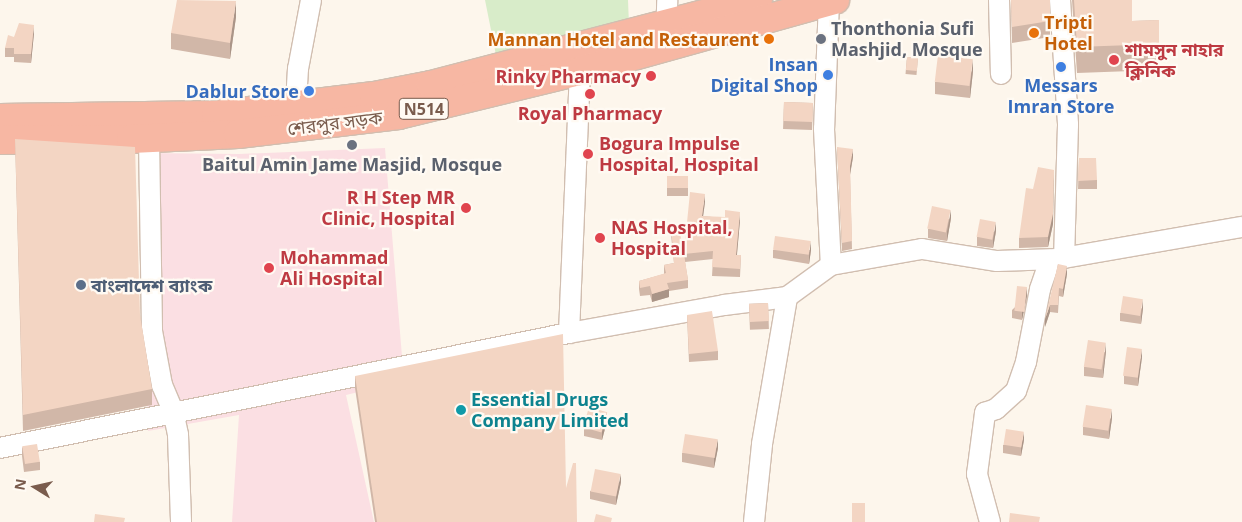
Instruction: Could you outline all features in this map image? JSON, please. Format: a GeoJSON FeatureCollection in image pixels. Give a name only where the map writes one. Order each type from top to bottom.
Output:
{"type":"FeatureCollection","features":[{"type":"Feature","properties":{"kind":"highway","name":"শেরপুর সড়ক"},"geometry":{"type":"LineString","coordinates":[[0,140],[149,138],[295,117],[374,96],[431,85],[758,0]]}},
{"type":"Feature","properties":{"kind":"highway","name":"শেরপুর সড়ক"},"geometry":{"type":"LineString","coordinates":[[0,118],[399,115],[580,71],[666,24],[832,1]]}},
{"type":"Feature","properties":{"kind":"street"},"geometry":{"type":"LineString","coordinates":[[295,117],[311,0]]}},
{"type":"Feature","properties":{"kind":"street"},"geometry":{"type":"LineString","coordinates":[[999,0],[1001,74]]}},
{"type":"Feature","properties":{"kind":"street"},"geometry":{"type":"LineString","coordinates":[[990,522],[977,474],[985,413],[996,409],[1016,391],[1026,362],[1040,289],[1057,259],[1068,125],[1060,0]]}},
{"type":"Feature","properties":{"kind":"street"},"geometry":{"type":"LineString","coordinates":[[831,265],[824,129],[832,1]]}},
{"type":"Feature","properties":{"kind":"street"},"geometry":{"type":"LineString","coordinates":[[569,333],[580,71]]}},
{"type":"Feature","properties":{"kind":"street"},"geometry":{"type":"LineString","coordinates":[[149,138],[152,331],[162,385],[173,411],[178,435],[181,522]]}},
{"type":"Feature","properties":{"kind":"street"},"geometry":{"type":"LineString","coordinates":[[0,448],[173,411],[569,333],[724,305],[787,297],[831,265],[922,248],[997,261],[1057,259],[1242,227]]}},
{"type":"Feature","properties":{"kind":"street"},"geometry":{"type":"LineString","coordinates":[[754,522],[762,444],[787,297]]}},
{"type":"Feature","properties":{"kind":"shaded area","name":"Mohammad Ali Hospital"},"geometry":{"type":"Polygon","coordinates":[[[385,148],[404,381],[346,395],[374,522],[232,522],[239,415],[148,431],[142,153],[239,154],[385,148]]]}},
{"type":"Feature","properties":{"kind":"green space"},"geometry":{"type":"Polygon","coordinates":[[[485,0],[628,0],[629,25],[497,60],[485,0]]]}},
{"type":"Feature","properties":{"kind":"building"},"geometry":{"type":"Polygon","coordinates":[[[177,0],[236,1],[230,43],[171,33],[177,0]]]}},
{"type":"Feature","properties":{"kind":"building"},"geometry":{"type":"Polygon","coordinates":[[[1011,0],[1050,0],[1050,21],[1012,27],[1011,0]]]}},
{"type":"Feature","properties":{"kind":"building"},"geometry":{"type":"Polygon","coordinates":[[[1074,0],[1132,0],[1132,21],[1159,20],[1159,44],[1077,47],[1074,0]]]}},
{"type":"Feature","properties":{"kind":"building"},"geometry":{"type":"Polygon","coordinates":[[[19,23],[34,25],[31,54],[14,54],[14,48],[5,48],[8,35],[14,37],[19,23]]]}},
{"type":"Feature","properties":{"kind":"building"},"geometry":{"type":"Polygon","coordinates":[[[938,55],[973,59],[969,86],[935,82],[938,55]]]}},
{"type":"Feature","properties":{"kind":"building"},"geometry":{"type":"Polygon","coordinates":[[[907,57],[918,58],[917,71],[906,70],[907,57]]]}},
{"type":"Feature","properties":{"kind":"building"},"geometry":{"type":"Polygon","coordinates":[[[784,102],[813,103],[812,122],[783,121],[784,102]]]}},
{"type":"Feature","properties":{"kind":"building","name":"বাংলাদেশ ব্যাংক"},"geometry":{"type":"Polygon","coordinates":[[[15,139],[135,147],[140,315],[152,389],[23,415],[15,139]]]}},
{"type":"Feature","properties":{"kind":"building"},"geometry":{"type":"Polygon","coordinates":[[[837,147],[853,149],[850,166],[852,241],[842,243],[837,147]]]}},
{"type":"Feature","properties":{"kind":"building"},"geometry":{"type":"Polygon","coordinates":[[[1079,158],[1096,158],[1097,180],[1078,181],[1079,158]]]}},
{"type":"Feature","properties":{"kind":"building"},"geometry":{"type":"Polygon","coordinates":[[[1038,167],[1054,170],[1053,214],[1048,237],[1019,238],[1026,188],[1033,189],[1038,167]]]}},
{"type":"Feature","properties":{"kind":"building"},"geometry":{"type":"Polygon","coordinates":[[[667,176],[688,176],[688,188],[667,188],[667,176]]]}},
{"type":"Feature","properties":{"kind":"building"},"geometry":{"type":"Polygon","coordinates":[[[690,192],[705,194],[702,216],[725,217],[725,210],[740,212],[736,255],[741,255],[740,269],[712,267],[713,251],[684,254],[688,280],[667,283],[669,289],[652,294],[650,286],[640,288],[639,281],[666,273],[664,265],[674,263],[671,227],[679,226],[682,244],[685,243],[690,192]]]}},
{"type":"Feature","properties":{"kind":"building"},"geometry":{"type":"Polygon","coordinates":[[[932,206],[951,210],[946,232],[927,228],[932,206]]]}},
{"type":"Feature","properties":{"kind":"building"},"geometry":{"type":"Polygon","coordinates":[[[980,219],[996,222],[992,240],[977,237],[980,219]]]}},
{"type":"Feature","properties":{"kind":"building"},"geometry":{"type":"Polygon","coordinates":[[[775,236],[811,241],[809,255],[773,250],[775,236]]]}},
{"type":"Feature","properties":{"kind":"building"},"geometry":{"type":"Polygon","coordinates":[[[1058,264],[1067,266],[1063,289],[1059,288],[1058,305],[1050,305],[1045,319],[1058,264]]]}},
{"type":"Feature","properties":{"kind":"building"},"geometry":{"type":"Polygon","coordinates":[[[1017,286],[1027,287],[1024,312],[1014,311],[1017,286]]]}},
{"type":"Feature","properties":{"kind":"building"},"geometry":{"type":"Polygon","coordinates":[[[1123,296],[1143,299],[1140,316],[1120,313],[1123,296]]]}},
{"type":"Feature","properties":{"kind":"building"},"geometry":{"type":"Polygon","coordinates":[[[768,303],[769,321],[750,322],[749,304],[768,303]]]}},
{"type":"Feature","properties":{"kind":"building"},"geometry":{"type":"Polygon","coordinates":[[[712,311],[718,351],[689,354],[687,315],[712,311]]]}},
{"type":"Feature","properties":{"kind":"building","name":"Essential Drugs Company Limited"},"geometry":{"type":"Polygon","coordinates":[[[563,334],[566,488],[573,463],[576,463],[577,522],[377,522],[355,376],[563,334]]]}},
{"type":"Feature","properties":{"kind":"building"},"geometry":{"type":"Polygon","coordinates":[[[1088,340],[1106,343],[1102,369],[1084,367],[1088,340]]]}},
{"type":"Feature","properties":{"kind":"building"},"geometry":{"type":"Polygon","coordinates":[[[1127,347],[1142,349],[1138,378],[1123,376],[1127,347]]]}},
{"type":"Feature","properties":{"kind":"building"},"geometry":{"type":"Polygon","coordinates":[[[1086,405],[1112,409],[1108,431],[1083,427],[1086,405]]]}},
{"type":"Feature","properties":{"kind":"building"},"geometry":{"type":"Polygon","coordinates":[[[589,407],[607,412],[601,432],[583,427],[589,407]]]}},
{"type":"Feature","properties":{"kind":"building"},"geometry":{"type":"Polygon","coordinates":[[[1006,429],[1024,432],[1021,448],[1003,445],[1006,429]]]}},
{"type":"Feature","properties":{"kind":"building"},"geometry":{"type":"Polygon","coordinates":[[[685,434],[718,439],[715,458],[682,453],[685,434]]]}},
{"type":"Feature","properties":{"kind":"building"},"geometry":{"type":"Polygon","coordinates":[[[37,444],[40,462],[25,464],[22,446],[37,444]]]}},
{"type":"Feature","properties":{"kind":"building"},"geometry":{"type":"Polygon","coordinates":[[[595,469],[621,474],[616,497],[591,492],[595,469]]]}},
{"type":"Feature","properties":{"kind":"building"},"geometry":{"type":"Polygon","coordinates":[[[852,503],[865,503],[865,522],[852,522],[852,503]]]}},
{"type":"Feature","properties":{"kind":"building"},"geometry":{"type":"Polygon","coordinates":[[[1010,513],[1040,517],[1039,522],[1009,522],[1010,513]]]}},
{"type":"Feature","properties":{"kind":"building"},"geometry":{"type":"Polygon","coordinates":[[[95,514],[125,518],[124,522],[94,522],[95,514]]]}},
{"type":"Feature","properties":{"kind":"building"},"geometry":{"type":"Polygon","coordinates":[[[596,514],[612,518],[611,522],[594,522],[596,514]]]}},
{"type":"Feature","properties":{"kind":"place","name":"Tripti Hotel"},"geometry":{"type":"Point","coordinates":[1034,33]}},
{"type":"Feature","properties":{"kind":"place","name":"Mannan Hotel and Restaurent"},"geometry":{"type":"Point","coordinates":[769,39]}},
{"type":"Feature","properties":{"kind":"place","name":"Thonthonia Sufi Mashjid, Mosque"},"geometry":{"type":"Point","coordinates":[821,39]}},
{"type":"Feature","properties":{"kind":"place","name":"শামসুন নাহার ক্লিনিক"},"geometry":{"type":"Point","coordinates":[1114,60]}},
{"type":"Feature","properties":{"kind":"place","name":"Messars Imran Store"},"geometry":{"type":"Point","coordinates":[1061,67]}},
{"type":"Feature","properties":{"kind":"place","name":"Insan Digital Shop"},"geometry":{"type":"Point","coordinates":[828,75]}},
{"type":"Feature","properties":{"kind":"place","name":"Rinky Pharmacy"},"geometry":{"type":"Point","coordinates":[651,76]}},
{"type":"Feature","properties":{"kind":"place","name":"Dablur Store"},"geometry":{"type":"Point","coordinates":[309,91]}},
{"type":"Feature","properties":{"kind":"place","name":"Royal Pharmacy"},"geometry":{"type":"Point","coordinates":[590,94]}},
{"type":"Feature","properties":{"kind":"place","name":"Baitul Amin Jame Masjid, Mosque"},"geometry":{"type":"Point","coordinates":[352,145]}},
{"type":"Feature","properties":{"kind":"place","name":"Bogura Impulse Hospital, Hospital"},"geometry":{"type":"Point","coordinates":[588,154]}},
{"type":"Feature","properties":{"kind":"place","name":"R H Step MR Clinic, Hospital"},"geometry":{"type":"Point","coordinates":[466,208]}},
{"type":"Feature","properties":{"kind":"place","name":"NAS Hospital, Hospital"},"geometry":{"type":"Point","coordinates":[600,238]}},
{"type":"Feature","properties":{"kind":"place","name":"Mohammad Ali Hospital"},"geometry":{"type":"Point","coordinates":[269,268]}},
{"type":"Feature","properties":{"kind":"place","name":"বাংলাদেশ ব্যাংক"},"geometry":{"type":"Point","coordinates":[81,285]}},
{"type":"Feature","properties":{"kind":"place","name":"Essential Drugs Company Limited"},"geometry":{"type":"Point","coordinates":[461,410]}}]}
